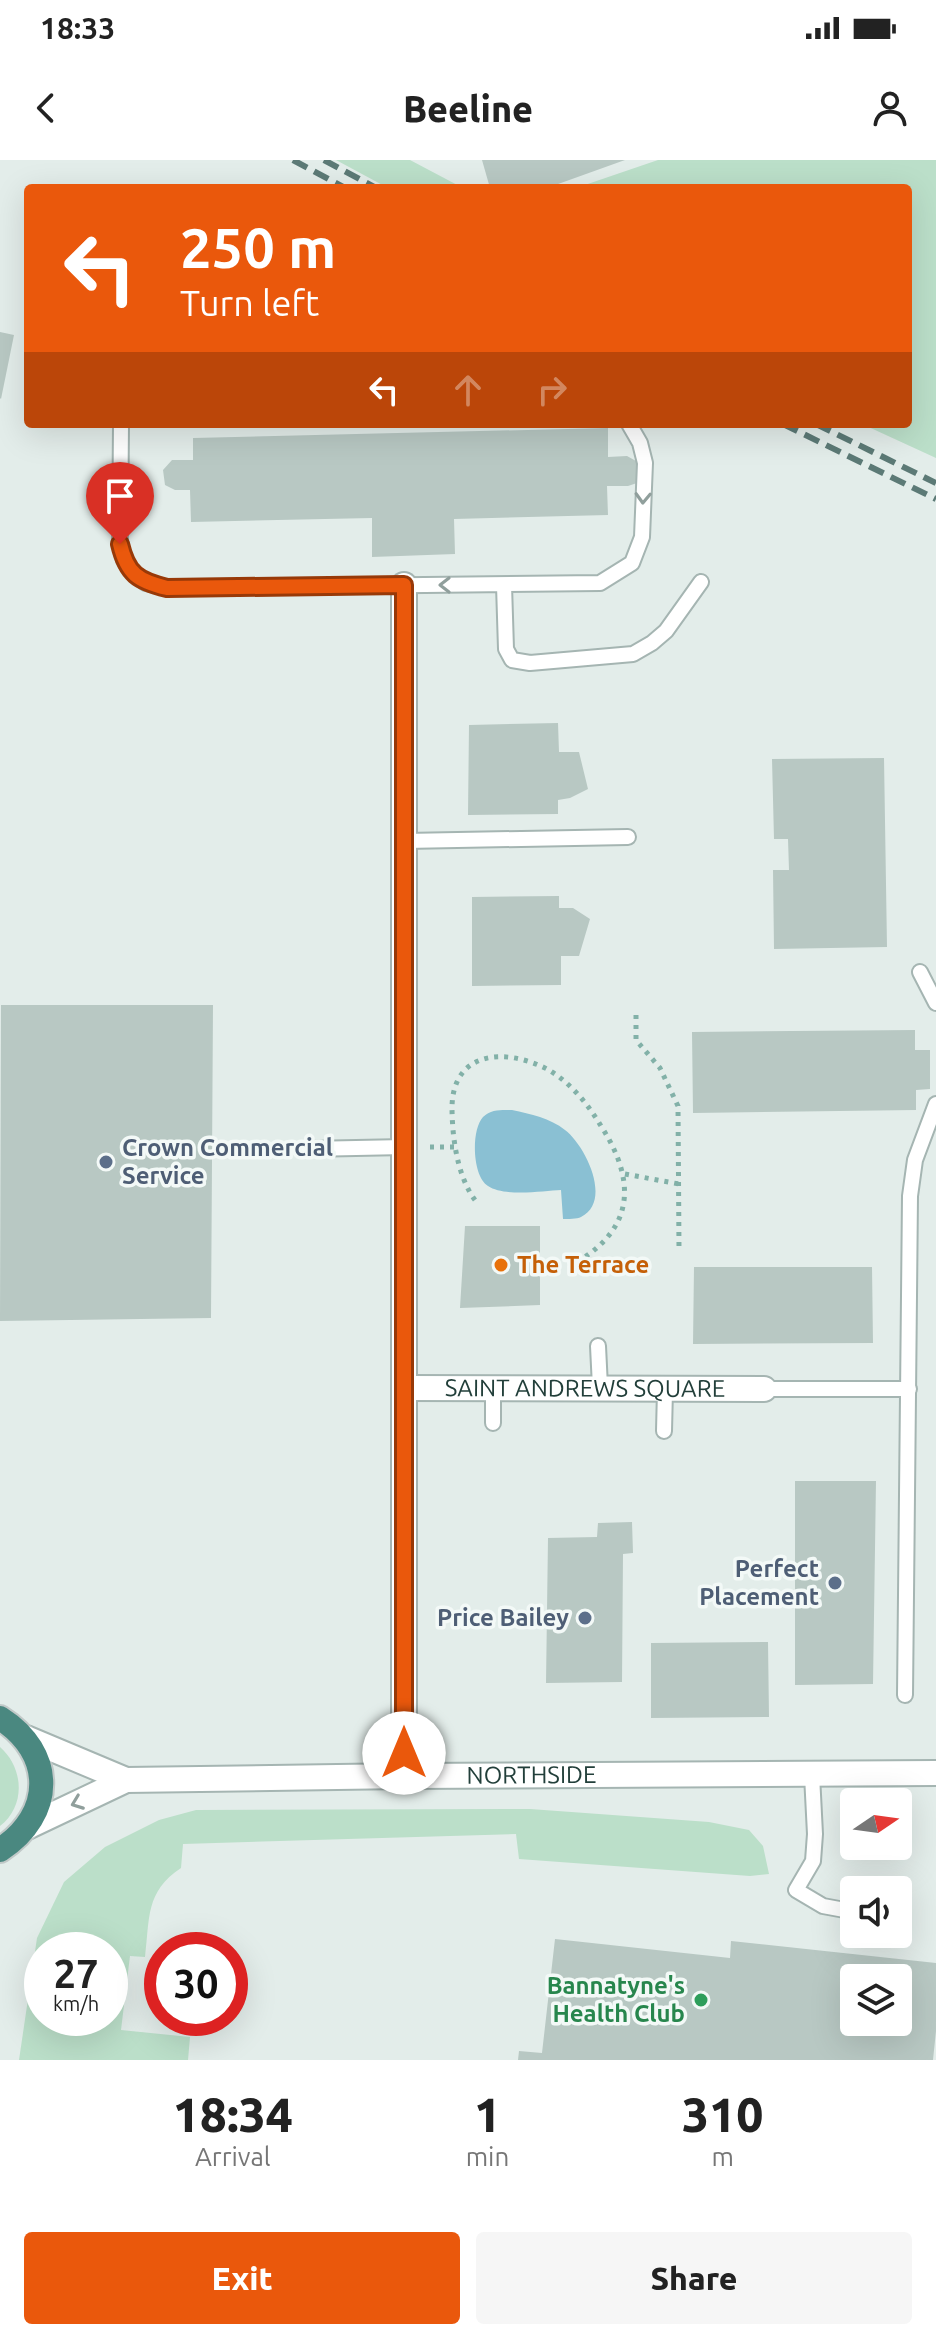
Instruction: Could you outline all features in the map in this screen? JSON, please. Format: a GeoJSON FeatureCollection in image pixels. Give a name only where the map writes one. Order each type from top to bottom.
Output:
{"type":"FeatureCollection","features":[{"type":"Feature","properties":{"kind":"highway"},"geometry":{"type":"LineString","coordinates":[[0,1871],[14,1839],[40,1795],[36,1755],[26,1738],[1,1717]]}},
{"type":"Feature","properties":{"kind":"street"},"geometry":{"type":"LineString","coordinates":[[404,585],[404,1776]]}},
{"type":"Feature","properties":{"kind":"street","name":"SAINT ANDREWS SQUARE"},"geometry":{"type":"LineString","coordinates":[[405,1388],[764,1389]]}},
{"type":"Feature","properties":{"kind":"street","name":"NORTHSIDE"},"geometry":{"type":"LineString","coordinates":[[26,1738],[126,1780],[936,1773]]}},
{"type":"Feature","properties":{"kind":"street","name":"NORTHSIDE"},"geometry":{"type":"LineString","coordinates":[[14,1839],[126,1780]]}},
{"type":"Feature","properties":{"kind":"lane"},"geometry":{"type":"LineString","coordinates":[[121,428],[120,544],[124,560],[133,573],[146,583],[167,588],[600,583],[632,563],[642,537],[645,463],[640,443],[631,428]]}},
{"type":"Feature","properties":{"kind":"lane"},"geometry":{"type":"LineString","coordinates":[[504,585],[506,649],[512,660],[530,663],[633,654],[666,631],[701,582]]}},
{"type":"Feature","properties":{"kind":"lane"},"geometry":{"type":"LineString","coordinates":[[405,841],[628,837]]}},
{"type":"Feature","properties":{"kind":"lane"},"geometry":{"type":"LineString","coordinates":[[920,972],[936,1003]]}},
{"type":"Feature","properties":{"kind":"lane"},"geometry":{"type":"LineString","coordinates":[[905,1695],[910,1196],[915,1160],[936,1104]]}},
{"type":"Feature","properties":{"kind":"lane"},"geometry":{"type":"LineString","coordinates":[[307,1149],[405,1147]]}},
{"type":"Feature","properties":{"kind":"lane"},"geometry":{"type":"LineString","coordinates":[[598,1346],[600,1387]]}},
{"type":"Feature","properties":{"kind":"lane"},"geometry":{"type":"LineString","coordinates":[[764,1389],[909,1389]]}},
{"type":"Feature","properties":{"kind":"lane"},"geometry":{"type":"LineString","coordinates":[[493,1390],[493,1423]]}},
{"type":"Feature","properties":{"kind":"lane"},"geometry":{"type":"LineString","coordinates":[[664,1431],[665,1390]]}},
{"type":"Feature","properties":{"kind":"lane"},"geometry":{"type":"LineString","coordinates":[[812,1775],[813,1861],[796,1890],[823,1906],[840,1909]]}},
{"type":"Feature","properties":{"kind":"path"},"geometry":{"type":"LineString","coordinates":[[636,1015],[636,1040],[660,1068],[678,1106],[679,1249]]}},
{"type":"Feature","properties":{"kind":"path"},"geometry":{"type":"LineString","coordinates":[[475,1200],[466,1189],[454,1136],[453,1089],[466,1067],[485,1058],[503,1056],[547,1070],[571,1087],[598,1120],[624,1174],[625,1197],[606,1241],[587,1257],[568,1267]]}},
{"type":"Feature","properties":{"kind":"path"},"geometry":{"type":"LineString","coordinates":[[624,1174],[679,1184]]}},
{"type":"Feature","properties":{"kind":"green space"},"geometry":{"type":"Polygon","coordinates":[[[336,160],[410,160],[455,184],[381,184],[336,160]]]}},
{"type":"Feature","properties":{"kind":"green space"},"geometry":{"type":"Polygon","coordinates":[[[658,160],[936,160],[936,458],[871,428],[912,428],[912,184],[588,184],[658,160]]]}},
{"type":"Feature","properties":{"kind":"green space"},"geometry":{"type":"Polygon","coordinates":[[[0,1747],[14,1765],[19,1787],[14,1808],[0,1826],[0,1747]]]}},
{"type":"Feature","properties":{"kind":"green space"},"geometry":{"type":"Polygon","coordinates":[[[530,1809],[709,1822],[749,1830],[763,1846],[769,1874],[750,1876],[519,1859],[516,1834],[183,1844],[181,1868],[161,1887],[151,1907],[148,1932],[144,1932],[144,1957],[130,1956],[128,1972],[128,1932],[40,1932],[64,1882],[105,1847],[159,1820],[196,1810],[530,1809]]]}},
{"type":"Feature","properties":{"kind":"green space"},"geometry":{"type":"Polygon","coordinates":[[[24,2026],[24,2036],[128,2036],[128,2031],[144,2032],[144,2036],[190,2037],[188,2060],[19,2060],[24,2026]]]}},
{"type":"Feature","properties":{"kind":"water"},"geometry":{"type":"Polygon","coordinates":[[[497,1110],[512,1110],[553,1122],[573,1137],[587,1160],[595,1186],[595,1199],[581,1217],[563,1219],[561,1190],[504,1191],[483,1181],[475,1153],[479,1123],[483,1117],[497,1110]]]}},
{"type":"Feature","properties":{"kind":"building"},"geometry":{"type":"Polygon","coordinates":[[[482,160],[625,160],[558,184],[489,184],[482,160]]]}},
{"type":"Feature","properties":{"kind":"building"},"geometry":{"type":"Polygon","coordinates":[[[0,332],[14,335],[1,399],[0,398],[0,332]]]}},
{"type":"Feature","properties":{"kind":"building"},"geometry":{"type":"Polygon","coordinates":[[[608,428],[608,457],[627,456],[636,461],[641,472],[637,483],[607,486],[608,515],[454,519],[455,554],[372,557],[372,518],[191,522],[190,490],[175,490],[165,485],[163,470],[172,460],[193,460],[193,438],[608,428]]]}},
{"type":"Feature","properties":{"kind":"building"},"geometry":{"type":"Polygon","coordinates":[[[558,723],[559,752],[579,752],[588,789],[558,800],[558,814],[468,815],[469,725],[558,723]]]}},
{"type":"Feature","properties":{"kind":"building"},"geometry":{"type":"Polygon","coordinates":[[[884,758],[887,947],[774,949],[773,870],[789,870],[788,839],[774,839],[772,759],[884,758]]]}},
{"type":"Feature","properties":{"kind":"building"},"geometry":{"type":"Polygon","coordinates":[[[559,896],[559,908],[573,908],[590,919],[579,956],[561,956],[561,985],[472,986],[472,897],[559,896]]]}},
{"type":"Feature","properties":{"kind":"building","name":"Crown Commercial Service"},"geometry":{"type":"Polygon","coordinates":[[[1,1005],[213,1005],[211,1318],[0,1321],[1,1005]]]}},
{"type":"Feature","properties":{"kind":"building"},"geometry":{"type":"Polygon","coordinates":[[[915,1030],[915,1050],[930,1050],[930,1089],[916,1090],[916,1110],[693,1113],[692,1032],[915,1030]]]}},
{"type":"Feature","properties":{"kind":"building","name":"The Terrace"},"geometry":{"type":"Polygon","coordinates":[[[465,1226],[540,1226],[540,1305],[460,1308],[465,1226]]]}},
{"type":"Feature","properties":{"kind":"building"},"geometry":{"type":"Polygon","coordinates":[[[694,1267],[872,1267],[873,1343],[693,1344],[694,1267]]]}},
{"type":"Feature","properties":{"kind":"building","name":"Perfect Placement"},"geometry":{"type":"Polygon","coordinates":[[[795,1481],[876,1481],[873,1684],[795,1685],[795,1481]]]}},
{"type":"Feature","properties":{"kind":"building","name":"Price Bailey"},"geometry":{"type":"Polygon","coordinates":[[[632,1522],[633,1553],[623,1554],[622,1682],[546,1683],[548,1538],[597,1537],[598,1523],[632,1522]]]}},
{"type":"Feature","properties":{"kind":"building"},"geometry":{"type":"Polygon","coordinates":[[[768,1642],[769,1717],[651,1718],[651,1643],[768,1642]]]}},
{"type":"Feature","properties":{"kind":"building","name":"Bannatyne's Health Club"},"geometry":{"type":"Polygon","coordinates":[[[555,1939],[730,1958],[731,1941],[936,1963],[933,2060],[518,2060],[519,2051],[542,2053],[555,1939]]]}},
{"type":"Feature","properties":{"kind":"railway"},"geometry":{"type":"LineString","coordinates":[[293,160],[338,184]]}},
{"type":"Feature","properties":{"kind":"railway"},"geometry":{"type":"LineString","coordinates":[[324,160],[369,184]]}},
{"type":"Feature","properties":{"kind":"railway"},"geometry":{"type":"LineString","coordinates":[[791,428],[936,499]]}},
{"type":"Feature","properties":{"kind":"railway"},"geometry":{"type":"LineString","coordinates":[[824,428],[936,483]]}},
{"type":"Feature","properties":{"kind":"place","name":"Crown Commercial Service"},"geometry":{"type":"Point","coordinates":[106,1162]}},
{"type":"Feature","properties":{"kind":"place","name":"The Terrace"},"geometry":{"type":"Point","coordinates":[501,1265]}},
{"type":"Feature","properties":{"kind":"place","name":"Perfect Placement"},"geometry":{"type":"Point","coordinates":[835,1583]}},
{"type":"Feature","properties":{"kind":"place","name":"Price Bailey"},"geometry":{"type":"Point","coordinates":[585,1618]}},
{"type":"Feature","properties":{"kind":"place","name":"Bannatyne's Health Club"},"geometry":{"type":"Point","coordinates":[701,2000]}},
{"type":"Feature","properties":{"kind":"route"},"geometry":{"type":"LineString","coordinates":[[120,544],[124,560],[133,573],[146,583],[167,588],[404,585],[404,1753]]}}]}
